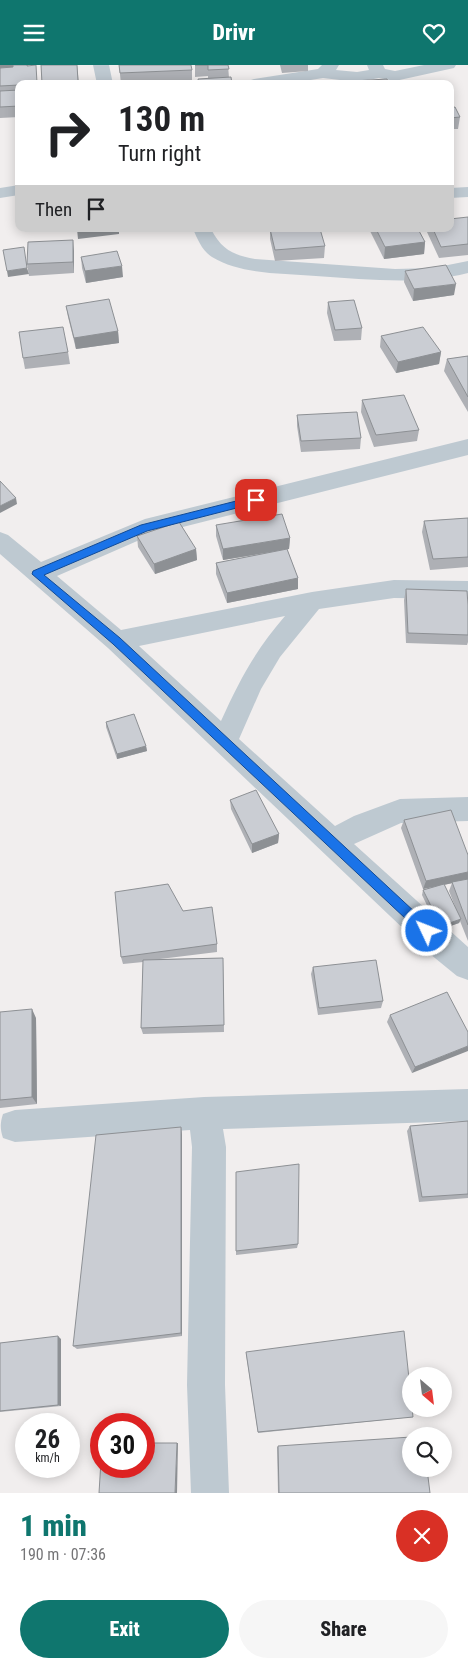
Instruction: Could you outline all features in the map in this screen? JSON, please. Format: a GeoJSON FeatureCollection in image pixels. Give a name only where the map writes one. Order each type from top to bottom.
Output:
{"type":"FeatureCollection","features":[{"type":"Feature","properties":{"kind":"street"},"geometry":{"type":"LineString","coordinates":[[101,65],[104,80]]}},
{"type":"Feature","properties":{"kind":"street"},"geometry":{"type":"LineString","coordinates":[[247,65],[253,80]]}},
{"type":"Feature","properties":{"kind":"street"},"geometry":{"type":"LineString","coordinates":[[273,80],[327,69],[357,77],[377,69],[395,76],[448,65]]}},
{"type":"Feature","properties":{"kind":"street"},"geometry":{"type":"LineString","coordinates":[[0,193],[15,191]]}},
{"type":"Feature","properties":{"kind":"street"},"geometry":{"type":"LineString","coordinates":[[454,193],[468,192]]}},
{"type":"Feature","properties":{"kind":"street"},"geometry":{"type":"LineString","coordinates":[[204,232],[217,252],[255,265],[385,275],[457,271],[468,267]]}},
{"type":"Feature","properties":{"kind":"street"},"geometry":{"type":"LineString","coordinates":[[37,574],[145,528],[468,447]]}},
{"type":"Feature","properties":{"kind":"street"},"geometry":{"type":"LineString","coordinates":[[0,541],[117,641],[331,843],[468,967]]}},
{"type":"Feature","properties":{"kind":"street"},"geometry":{"type":"LineString","coordinates":[[117,641],[312,601],[394,589],[468,590]]}},
{"type":"Feature","properties":{"kind":"street"},"geometry":{"type":"LineString","coordinates":[[224,743],[250,685],[271,650],[312,601]]}},
{"type":"Feature","properties":{"kind":"street"},"geometry":{"type":"LineString","coordinates":[[331,843],[364,825],[400,811],[468,809]]}},
{"type":"Feature","properties":{"kind":"street"},"geometry":{"type":"LineString","coordinates":[[15,1126],[204,1113],[468,1105]]}},
{"type":"Feature","properties":{"kind":"street"},"geometry":{"type":"LineString","coordinates":[[204,1113],[209,1147],[206,1385],[210,1493]]}},
{"type":"Feature","properties":{"kind":"building"},"geometry":{"type":"Polygon","coordinates":[[[13,65],[36,65],[37,80],[15,80],[15,85],[0,86],[0,68],[13,67],[13,65]]]}},
{"type":"Feature","properties":{"kind":"building"},"geometry":{"type":"Polygon","coordinates":[[[41,65],[77,65],[78,80],[42,80],[41,65]]]}},
{"type":"Feature","properties":{"kind":"building"},"geometry":{"type":"Polygon","coordinates":[[[119,65],[191,65],[192,70],[120,73],[119,65]]]}},
{"type":"Feature","properties":{"kind":"building"},"geometry":{"type":"Polygon","coordinates":[[[208,65],[228,65],[229,69],[208,70],[208,65]]]}},
{"type":"Feature","properties":{"kind":"building"},"geometry":{"type":"Polygon","coordinates":[[[231,77],[231,80],[198,80],[231,77]]]}},
{"type":"Feature","properties":{"kind":"building"},"geometry":{"type":"Polygon","coordinates":[[[15,90],[15,106],[0,107],[0,91],[15,90]]]}},
{"type":"Feature","properties":{"kind":"building"},"geometry":{"type":"Polygon","coordinates":[[[455,107],[460,117],[454,118],[455,107]]]}},
{"type":"Feature","properties":{"kind":"building"},"geometry":{"type":"Polygon","coordinates":[[[468,217],[468,244],[441,247],[434,232],[454,232],[454,219],[468,217]]]}},
{"type":"Feature","properties":{"kind":"building"},"geometry":{"type":"Polygon","coordinates":[[[271,232],[321,232],[325,246],[275,250],[271,232]]]}},
{"type":"Feature","properties":{"kind":"building"},"geometry":{"type":"Polygon","coordinates":[[[378,232],[420,232],[425,242],[385,247],[378,232]]]}},
{"type":"Feature","properties":{"kind":"building"},"geometry":{"type":"Polygon","coordinates":[[[73,240],[73,262],[27,264],[28,242],[73,240]]]}},
{"type":"Feature","properties":{"kind":"building"},"geometry":{"type":"Polygon","coordinates":[[[24,247],[27,268],[7,271],[3,250],[24,247]]]}},
{"type":"Feature","properties":{"kind":"building"},"geometry":{"type":"Polygon","coordinates":[[[117,251],[122,266],[85,271],[81,257],[117,251]]]}},
{"type":"Feature","properties":{"kind":"building"},"geometry":{"type":"Polygon","coordinates":[[[446,265],[456,284],[414,289],[405,271],[446,265]]]}},
{"type":"Feature","properties":{"kind":"building"},"geometry":{"type":"Polygon","coordinates":[[[109,299],[118,331],[74,338],[66,306],[109,299]]]}},
{"type":"Feature","properties":{"kind":"building"},"geometry":{"type":"Polygon","coordinates":[[[354,300],[362,328],[335,330],[328,302],[354,300]]]}},
{"type":"Feature","properties":{"kind":"building"},"geometry":{"type":"Polygon","coordinates":[[[63,327],[68,352],[23,358],[19,332],[63,327]]]}},
{"type":"Feature","properties":{"kind":"building"},"geometry":{"type":"Polygon","coordinates":[[[423,327],[441,352],[398,362],[381,336],[423,327]]]}},
{"type":"Feature","properties":{"kind":"building"},"geometry":{"type":"Polygon","coordinates":[[[468,356],[468,397],[447,359],[468,356]]]}},
{"type":"Feature","properties":{"kind":"building"},"geometry":{"type":"Polygon","coordinates":[[[404,395],[419,430],[376,435],[362,400],[404,395]]]}},
{"type":"Feature","properties":{"kind":"building"},"geometry":{"type":"Polygon","coordinates":[[[357,412],[361,438],[301,441],[297,415],[357,412]]]}},
{"type":"Feature","properties":{"kind":"building"},"geometry":{"type":"Polygon","coordinates":[[[0,481],[16,498],[0,506],[0,481]]]}},
{"type":"Feature","properties":{"kind":"building"},"geometry":{"type":"Polygon","coordinates":[[[282,514],[290,538],[223,549],[216,525],[282,514]]]}},
{"type":"Feature","properties":{"kind":"building"},"geometry":{"type":"Polygon","coordinates":[[[468,518],[468,557],[433,559],[424,521],[468,518]]]}},
{"type":"Feature","properties":{"kind":"building"},"geometry":{"type":"Polygon","coordinates":[[[179,522],[196,549],[154,564],[137,536],[179,522]]]}},
{"type":"Feature","properties":{"kind":"building"},"geometry":{"type":"Polygon","coordinates":[[[287,549],[298,578],[227,593],[216,563],[287,549]]]}},
{"type":"Feature","properties":{"kind":"building"},"geometry":{"type":"Polygon","coordinates":[[[406,589],[467,591],[468,635],[408,633],[406,589]]]}},
{"type":"Feature","properties":{"kind":"building"},"geometry":{"type":"Polygon","coordinates":[[[134,714],[146,746],[117,754],[106,722],[134,714]]]}},
{"type":"Feature","properties":{"kind":"building"},"geometry":{"type":"Polygon","coordinates":[[[256,790],[279,834],[252,844],[230,800],[256,790]]]}},
{"type":"Feature","properties":{"kind":"building"},"geometry":{"type":"Polygon","coordinates":[[[451,810],[468,855],[468,872],[426,881],[404,820],[451,810]]]}},
{"type":"Feature","properties":{"kind":"building"},"geometry":{"type":"Polygon","coordinates":[[[468,879],[468,925],[452,882],[468,879]]]}},
{"type":"Feature","properties":{"kind":"building"},"geometry":{"type":"Polygon","coordinates":[[[168,884],[183,911],[212,907],[217,944],[121,957],[115,892],[168,884]]]}},
{"type":"Feature","properties":{"kind":"building"},"geometry":{"type":"Polygon","coordinates":[[[444,884],[461,919],[441,926],[423,890],[444,884]]]}},
{"type":"Feature","properties":{"kind":"building"},"geometry":{"type":"Polygon","coordinates":[[[223,958],[224,1025],[141,1028],[143,960],[223,958]]]}},
{"type":"Feature","properties":{"kind":"building"},"geometry":{"type":"Polygon","coordinates":[[[376,960],[383,1001],[319,1008],[313,967],[376,960]]]}},
{"type":"Feature","properties":{"kind":"building"},"geometry":{"type":"Polygon","coordinates":[[[447,992],[468,1032],[468,1046],[415,1067],[390,1015],[447,992]]]}},
{"type":"Feature","properties":{"kind":"building"},"geometry":{"type":"Polygon","coordinates":[[[32,1009],[32,1097],[0,1100],[0,1012],[32,1009]]]}},
{"type":"Feature","properties":{"kind":"building"},"geometry":{"type":"Polygon","coordinates":[[[468,1121],[468,1194],[422,1197],[410,1126],[468,1121]]]}},
{"type":"Feature","properties":{"kind":"building"},"geometry":{"type":"Polygon","coordinates":[[[181,1127],[181,1333],[73,1346],[96,1135],[181,1127]]]}},
{"type":"Feature","properties":{"kind":"building"},"geometry":{"type":"Polygon","coordinates":[[[299,1164],[298,1244],[236,1251],[236,1172],[299,1164]]]}},
{"type":"Feature","properties":{"kind":"building"},"geometry":{"type":"Polygon","coordinates":[[[404,1331],[408,1367],[402,1367],[402,1417],[413,1417],[258,1432],[246,1352],[404,1331]]]}},
{"type":"Feature","properties":{"kind":"building"},"geometry":{"type":"Polygon","coordinates":[[[58,1336],[58,1405],[0,1411],[0,1343],[58,1336]]]}},
{"type":"Feature","properties":{"kind":"building"},"geometry":{"type":"Polygon","coordinates":[[[402,1438],[402,1477],[428,1477],[430,1493],[279,1493],[278,1446],[402,1438]]]}},
{"type":"Feature","properties":{"kind":"building"},"geometry":{"type":"Polygon","coordinates":[[[155,1443],[177,1443],[175,1493],[99,1493],[100,1478],[155,1478],[155,1443]]]}},
{"type":"Feature","properties":{"kind":"route"},"geometry":{"type":"LineString","coordinates":[[256,500],[145,528],[37,574],[117,641],[427,931]]}}]}
